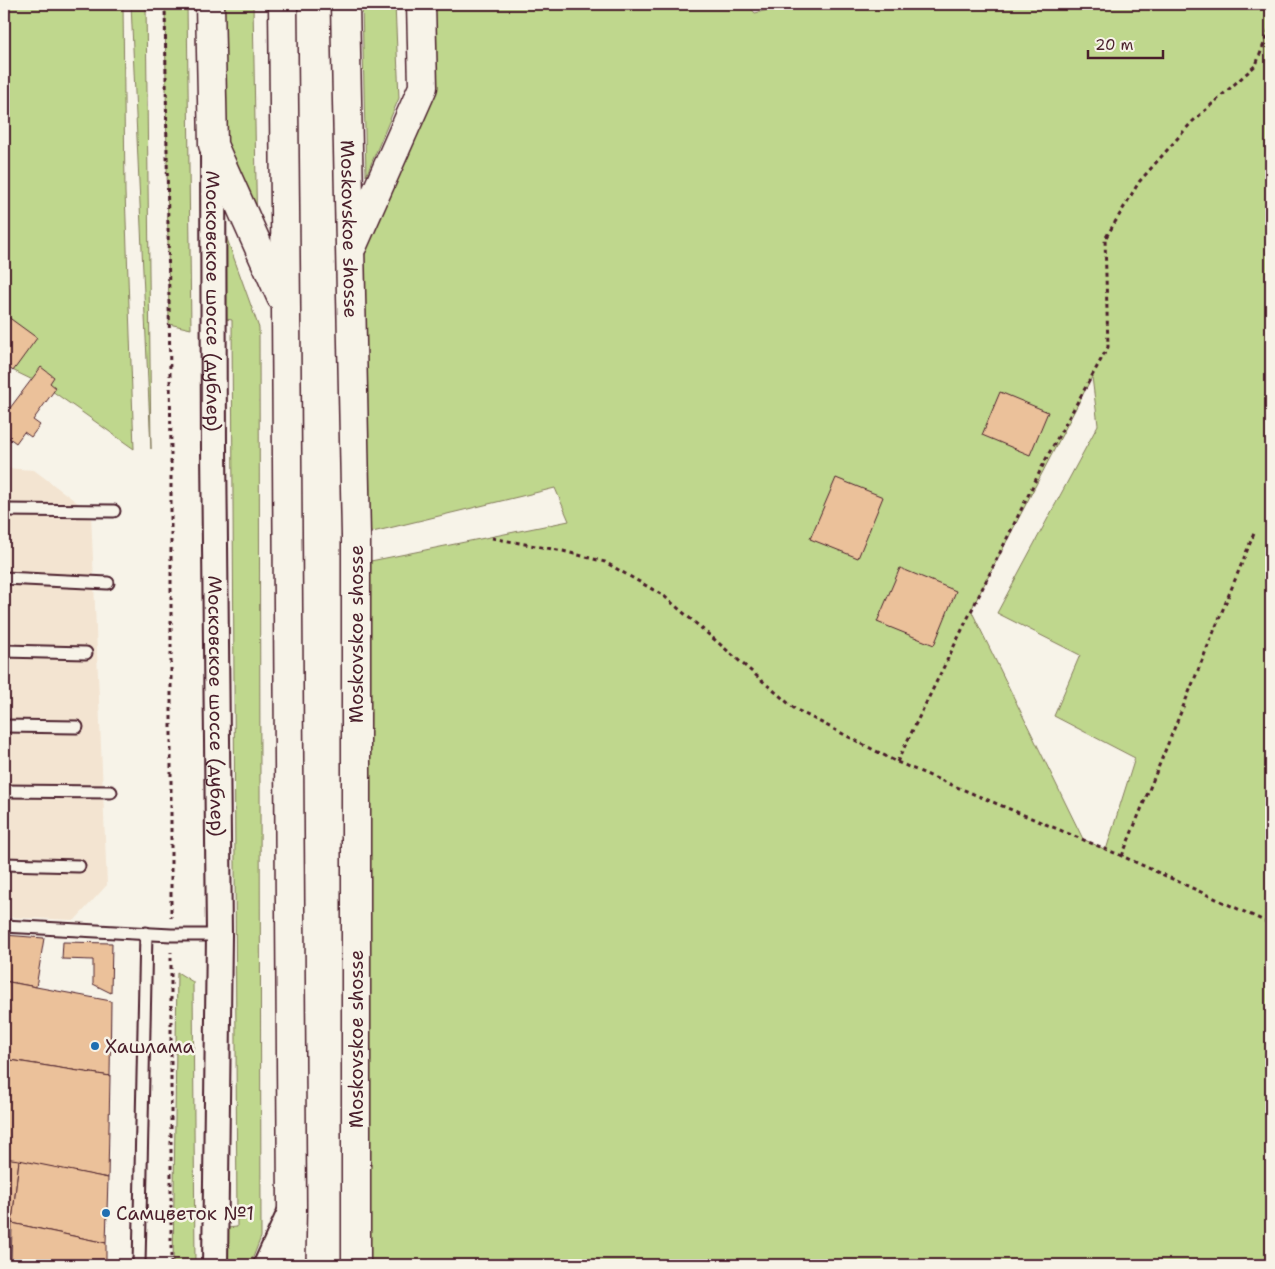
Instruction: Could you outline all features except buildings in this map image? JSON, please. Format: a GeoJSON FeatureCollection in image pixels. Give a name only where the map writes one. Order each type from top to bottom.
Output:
{"type":"FeatureCollection","features":[{"type":"Feature","properties":{"kind":"main road"},"geometry":{"type":"LineString","coordinates":[[210,4],[213,145],[286,308]]}},
{"type":"Feature","properties":{"kind":"main road"},"geometry":{"type":"LineString","coordinates":[[283,4],[291,1265]]}},
{"type":"Feature","properties":{"kind":"main road","name":"Moskovskoe shosse"},"geometry":{"type":"LineString","coordinates":[[345,4],[356,554],[356,1265]]}},
{"type":"Feature","properties":{"kind":"main road"},"geometry":{"type":"LineString","coordinates":[[350,251],[423,87],[421,4]]}},
{"type":"Feature","properties":{"kind":"street","name":"Московское шоссе (дублер)"},"geometry":{"type":"LineString","coordinates":[[213,145],[219,935],[215,1265]]}},
{"type":"Feature","properties":{"kind":"street"},"geometry":{"type":"LineString","coordinates":[[266,1265],[292,1206]]}},
{"type":"Feature","properties":{"kind":"lane"},"geometry":{"type":"LineString","coordinates":[[4,510],[114,511]]}},
{"type":"Feature","properties":{"kind":"lane"},"geometry":{"type":"LineString","coordinates":[[4,578],[108,583]]}},
{"type":"Feature","properties":{"kind":"lane"},"geometry":{"type":"LineString","coordinates":[[4,651],[86,653]]}},
{"type":"Feature","properties":{"kind":"lane"},"geometry":{"type":"LineString","coordinates":[[4,726],[77,727]]}},
{"type":"Feature","properties":{"kind":"lane"},"geometry":{"type":"LineString","coordinates":[[4,791],[111,792]]}},
{"type":"Feature","properties":{"kind":"lane"},"geometry":{"type":"LineString","coordinates":[[4,864],[79,866]]}},
{"type":"Feature","properties":{"kind":"lane"},"geometry":{"type":"LineString","coordinates":[[4,926],[171,935],[219,935]]}},
{"type":"Feature","properties":{"kind":"lane"},"geometry":{"type":"LineString","coordinates":[[139,1265],[146,933]]}},
{"type":"Feature","properties":{"kind":"path"},"geometry":{"type":"LineString","coordinates":[[165,4],[171,450],[171,1265]]}},
{"type":"Feature","properties":{"kind":"path"},"geometry":{"type":"LineString","coordinates":[[897,762],[1048,455],[1108,347],[1105,239],[1139,182],[1192,122],[1256,66],[1271,25]]}},
{"type":"Feature","properties":{"kind":"path"},"geometry":{"type":"LineString","coordinates":[[1122,856],[1256,531]]}},
{"type":"Feature","properties":{"kind":"path"},"geometry":{"type":"LineString","coordinates":[[492,538],[563,551],[605,562],[664,596],[795,708],[897,762],[1122,856],[1271,924]]}},
{"type":"Feature","properties":{"kind":"shaded area"},"geometry":{"type":"Polygon","coordinates":[[[4,468],[34,470],[91,513],[107,885],[75,920],[4,917],[4,468]]]}},
{"type":"Feature","properties":{"kind":"green space"},"geometry":{"type":"Polygon","coordinates":[[[4,4],[123,4],[125,192],[134,449],[45,386],[4,366],[4,4]]]}},
{"type":"Feature","properties":{"kind":"green space"},"geometry":{"type":"Polygon","coordinates":[[[131,4],[146,4],[151,449],[131,4]]]}},
{"type":"Feature","properties":{"kind":"green space"},"geometry":{"type":"Polygon","coordinates":[[[165,4],[187,4],[191,329],[169,324],[165,4]]]}},
{"type":"Feature","properties":{"kind":"green space"},"geometry":{"type":"Polygon","coordinates":[[[223,4],[253,4],[257,243],[224,170],[223,4]]]}},
{"type":"Feature","properties":{"kind":"green space"},"geometry":{"type":"Polygon","coordinates":[[[362,4],[395,4],[399,98],[366,176],[362,4]]]}},
{"type":"Feature","properties":{"kind":"green space"},"geometry":{"type":"Polygon","coordinates":[[[421,4],[747,4],[755,13],[794,4],[1271,4],[1271,1265],[355,1265],[356,564],[569,521],[555,488],[356,536],[350,251],[423,87],[421,4]],[[1092,377],[971,610],[1083,839],[1106,850],[1135,758],[1054,716],[1080,655],[997,613],[1098,425],[1092,377]]]}},
{"type":"Feature","properties":{"kind":"green space"},"geometry":{"type":"Polygon","coordinates":[[[226,236],[259,328],[261,1237],[250,1265],[226,1265],[227,1228],[237,1227],[232,320],[220,318],[226,236]]]}},
{"type":"Feature","properties":{"kind":"green space"},"geometry":{"type":"Polygon","coordinates":[[[177,972],[193,982],[195,1265],[173,1265],[177,972]]]}},
{"type":"Feature","properties":{"kind":"place","name":"Хашлама"},"geometry":{"type":"Point","coordinates":[95,1046]}},
{"type":"Feature","properties":{"kind":"place","name":"Самцветок №1"},"geometry":{"type":"Point","coordinates":[106,1213]}}]}
